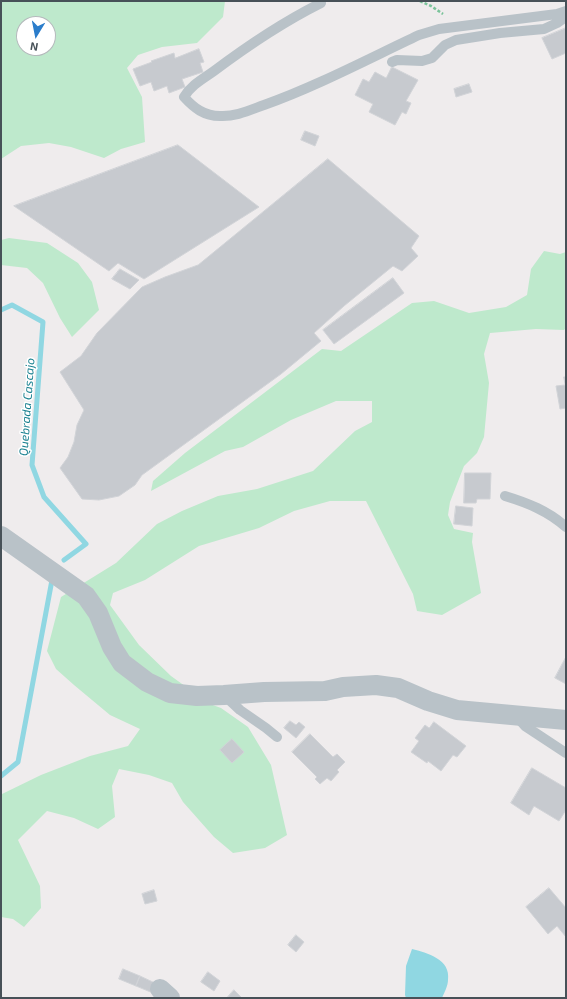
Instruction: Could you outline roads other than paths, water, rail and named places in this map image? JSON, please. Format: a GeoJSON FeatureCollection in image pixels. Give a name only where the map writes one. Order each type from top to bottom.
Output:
{"type":"FeatureCollection","features":[{"type":"Feature","properties":{"kind":"street"},"geometry":{"type":"LineString","coordinates":[[1,536],[86,596],[98,613],[112,647],[122,663],[147,682],[170,693],[197,696],[224,695],[264,692],[325,691],[342,687],[376,685],[398,688],[418,697],[456,710],[566,720]]}},
{"type":"Feature","properties":{"kind":"lane"},"geometry":{"type":"LineString","coordinates":[[321,3],[272,30],[228,60],[188,90],[184,97],[192,106],[204,114],[220,116],[238,114],[288,96],[419,35],[439,29],[557,14],[566,11]]}},
{"type":"Feature","properties":{"kind":"lane"},"geometry":{"type":"LineString","coordinates":[[392,62],[397,60],[422,62],[432,58],[445,45],[456,40],[544,29],[566,17]]}},
{"type":"Feature","properties":{"kind":"lane"},"geometry":{"type":"LineString","coordinates":[[505,496],[531,504],[555,518],[566,527]]}},
{"type":"Feature","properties":{"kind":"lane"},"geometry":{"type":"LineString","coordinates":[[224,695],[240,710],[266,728],[276,737]]}},
{"type":"Feature","properties":{"kind":"lane"},"geometry":{"type":"LineString","coordinates":[[515,716],[525,726],[566,754]]}},
{"type":"Feature","properties":{"kind":"water"},"geometry":{"type":"Polygon","coordinates":[[[412,949],[437,958],[446,967],[448,982],[442,998],[406,998],[406,966],[412,949]]]}},
{"type":"Feature","properties":{"kind":"waterway","name":"Quebrada Cascajo"},"geometry":{"type":"LineString","coordinates":[[1,310],[12,305],[43,322],[32,465],[44,497],[86,544],[64,560]]}},
{"type":"Feature","properties":{"kind":"waterway","name":"Quebrada Cascajo"},"geometry":{"type":"LineString","coordinates":[[1,776],[18,762],[52,580]]}}]}
